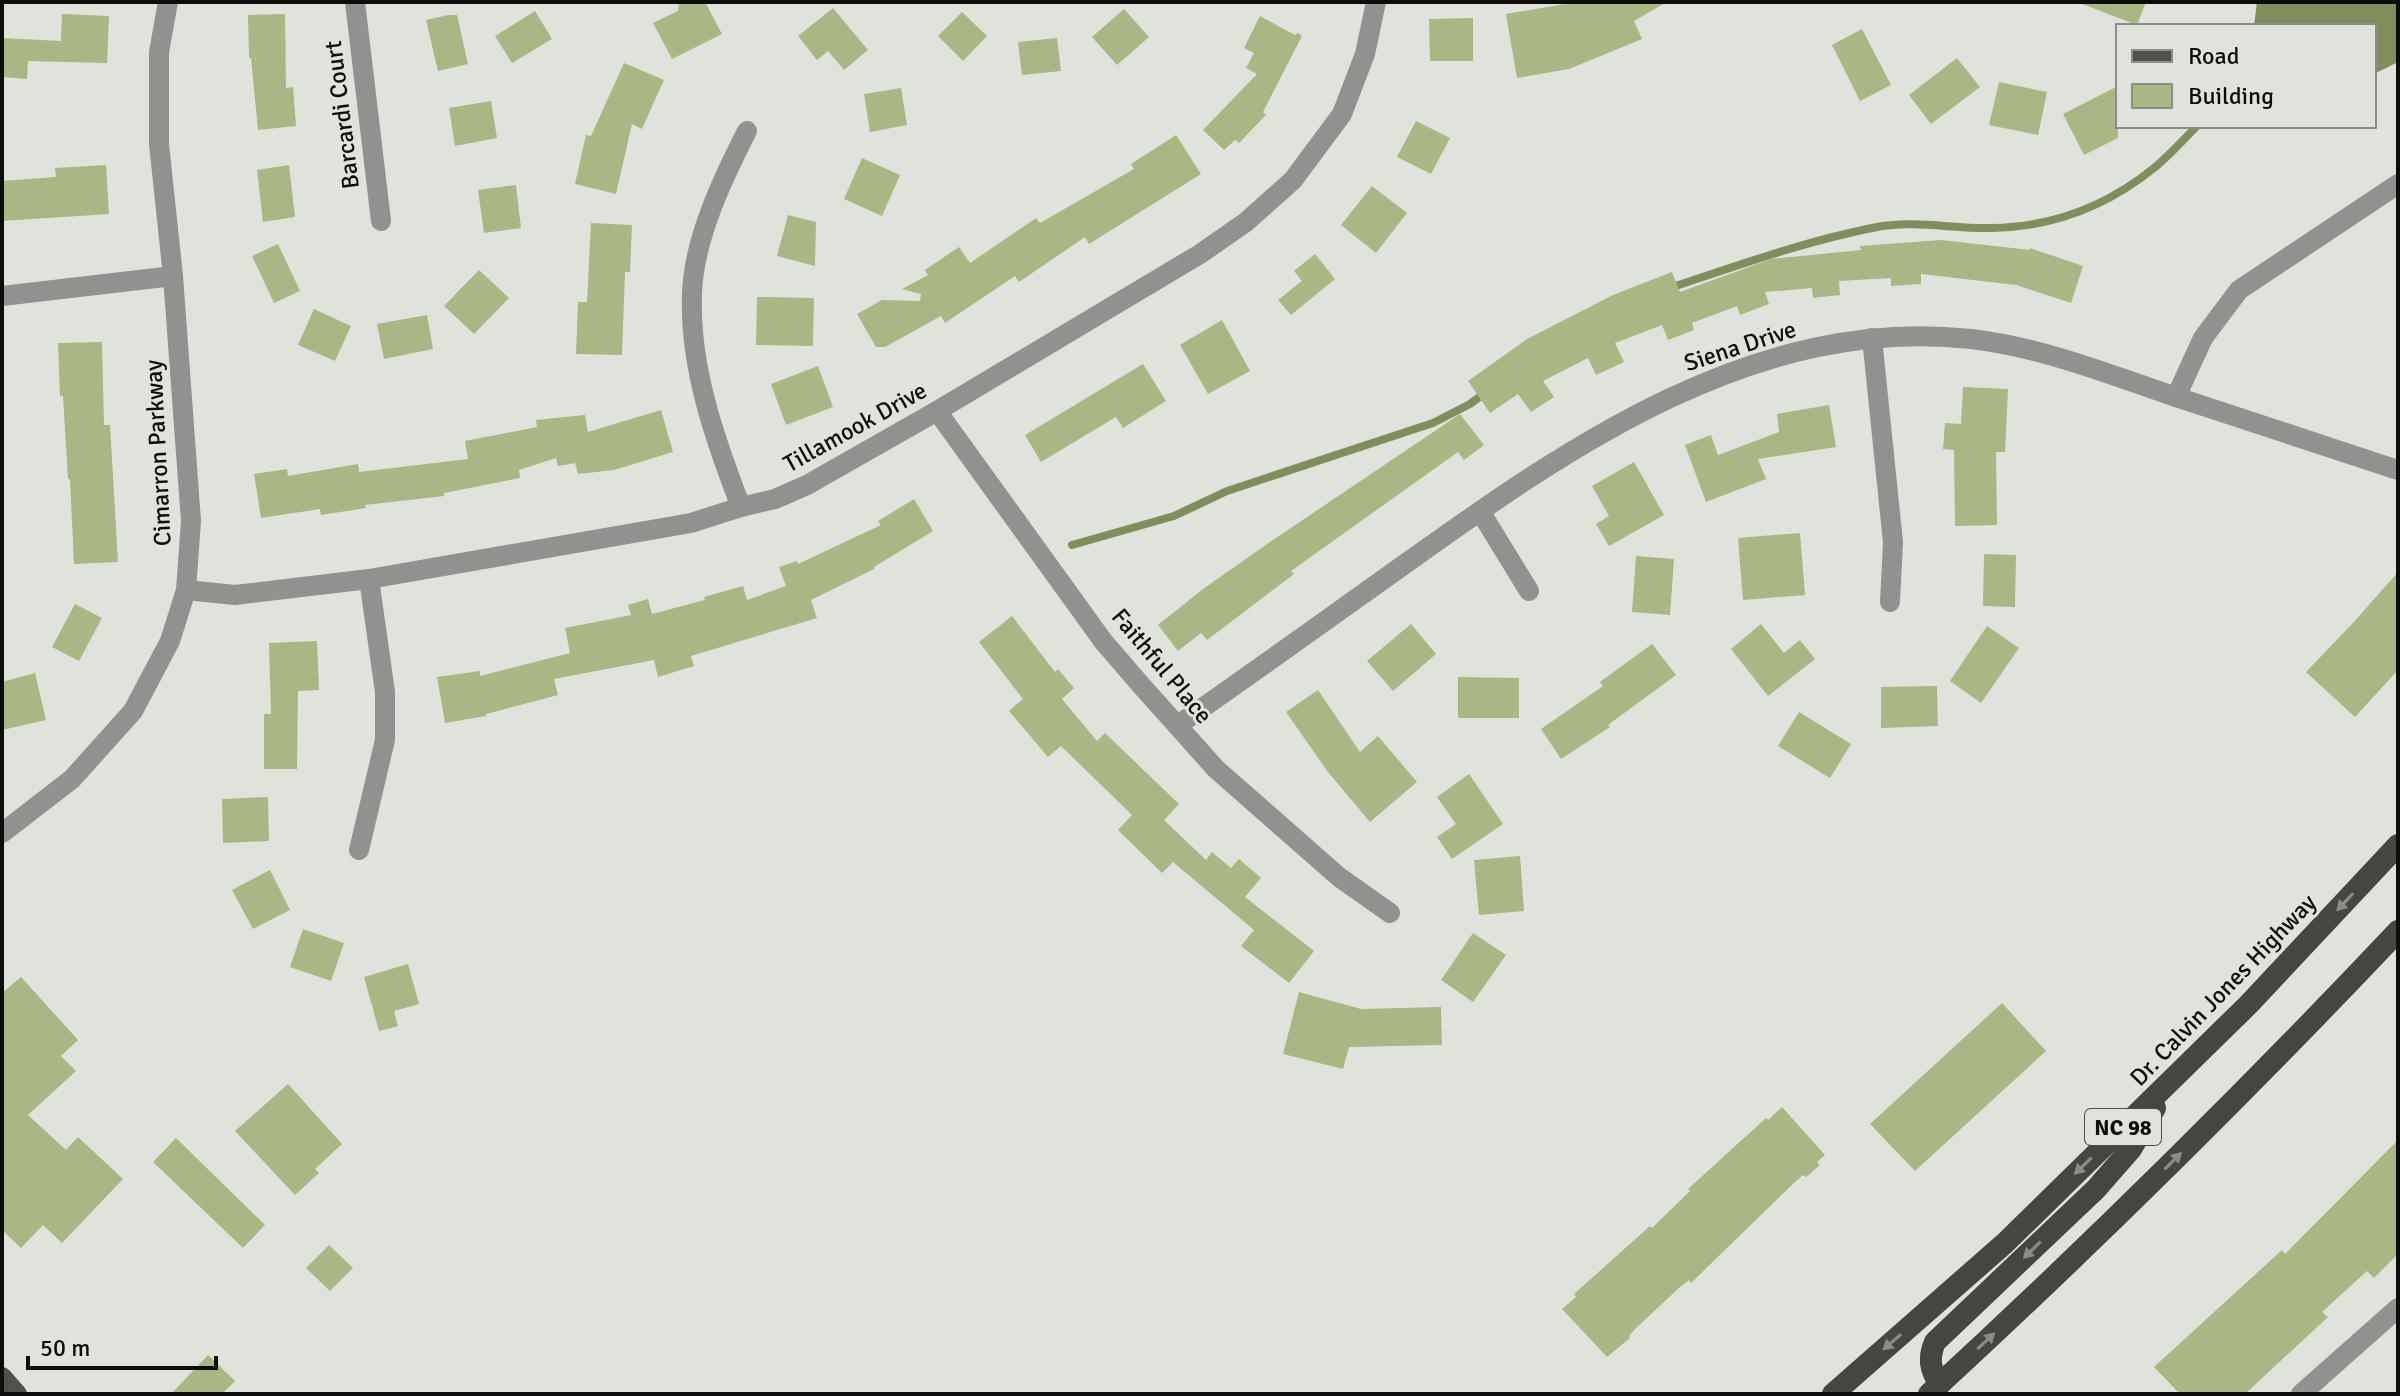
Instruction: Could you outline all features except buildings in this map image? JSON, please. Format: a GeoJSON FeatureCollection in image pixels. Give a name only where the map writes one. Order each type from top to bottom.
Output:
{"type":"FeatureCollection","features":[{"type":"Feature","properties":{"kind":"highway","name":"Dr. Calvin Jones Highway"},"geometry":{"type":"LineString","coordinates":[[1833,1394],[2005,1243],[2249,1004],[2398,845]]}},
{"type":"Feature","properties":{"kind":"highway","name":"NC 98"},"geometry":{"type":"LineString","coordinates":[[1934,1389],[2054,1278],[2291,1044],[2398,931]]}},
{"type":"Feature","properties":{"kind":"highway"},"geometry":{"type":"LineString","coordinates":[[1934,1389],[1930,1354],[1935,1342],[2096,1189],[2131,1149],[2169,1082]]}},
{"type":"Feature","properties":{"kind":"main road"},"geometry":{"type":"LineString","coordinates":[[2,1377],[17,1394]]}},
{"type":"Feature","properties":{"kind":"street","name":"Cimarron Parkway"},"geometry":{"type":"LineString","coordinates":[[2,833],[72,779],[133,711],[170,641],[186,590],[191,521],[173,276],[159,144],[159,52],[168,2]]}},
{"type":"Feature","properties":{"kind":"street","name":"Barcardi Court"},"geometry":{"type":"LineString","coordinates":[[355,2],[381,221]]}},
{"type":"Feature","properties":{"kind":"street","name":"Tillamook Drive"},"geometry":{"type":"LineString","coordinates":[[186,590],[235,595],[369,579],[691,523],[775,499],[807,485],[1200,254],[1246,222],[1293,180],[1342,114],[1365,54],[1376,2]]}},
{"type":"Feature","properties":{"kind":"street"},"geometry":{"type":"LineString","coordinates":[[741,507],[706,405],[694,343],[691,291],[699,248],[712,207],[747,131]]}},
{"type":"Feature","properties":{"kind":"street"},"geometry":{"type":"LineString","coordinates":[[2176,397],[2203,338],[2239,290],[2398,184]]}},
{"type":"Feature","properties":{"kind":"street"},"geometry":{"type":"LineString","coordinates":[[2,296],[173,276]]}},
{"type":"Feature","properties":{"kind":"street","name":"Siena Drive"},"geometry":{"type":"LineString","coordinates":[[1178,725],[1480,511],[1582,444],[1657,403],[1721,375],[1786,355],[1872,338],[1934,336],[1975,340],[2056,356],[2398,470]]}},
{"type":"Feature","properties":{"kind":"street"},"geometry":{"type":"LineString","coordinates":[[1872,338],[1893,542],[1890,602]]}},
{"type":"Feature","properties":{"kind":"street","name":"Faithful Place"},"geometry":{"type":"LineString","coordinates":[[937,411],[1103,641],[1216,769],[1339,877],[1390,913]]}},
{"type":"Feature","properties":{"kind":"street"},"geometry":{"type":"LineString","coordinates":[[1480,511],[1529,591]]}},
{"type":"Feature","properties":{"kind":"street"},"geometry":{"type":"LineString","coordinates":[[359,850],[385,740],[385,692],[369,579]]}},
{"type":"Feature","properties":{"kind":"street"},"geometry":{"type":"LineString","coordinates":[[2301,1394],[2398,1308]]}},
{"type":"Feature","properties":{"kind":"shaded area"},"geometry":{"type":"Polygon","coordinates":[[[2257,2],[2398,2],[2398,62],[2376,73],[2376,24],[2254,24],[2257,2]]]}},
{"type":"Feature","properties":{"kind":"waterway"},"geometry":{"type":"LineString","coordinates":[[1667,289],[1797,247],[1877,227],[1906,224],[1992,228],[2057,219],[2098,203],[2136,181],[2195,128]]}},
{"type":"Feature","properties":{"kind":"waterway"},"geometry":{"type":"LineString","coordinates":[[1072,545],[1174,516],[1227,491],[1433,423],[1486,392]]}}]}
